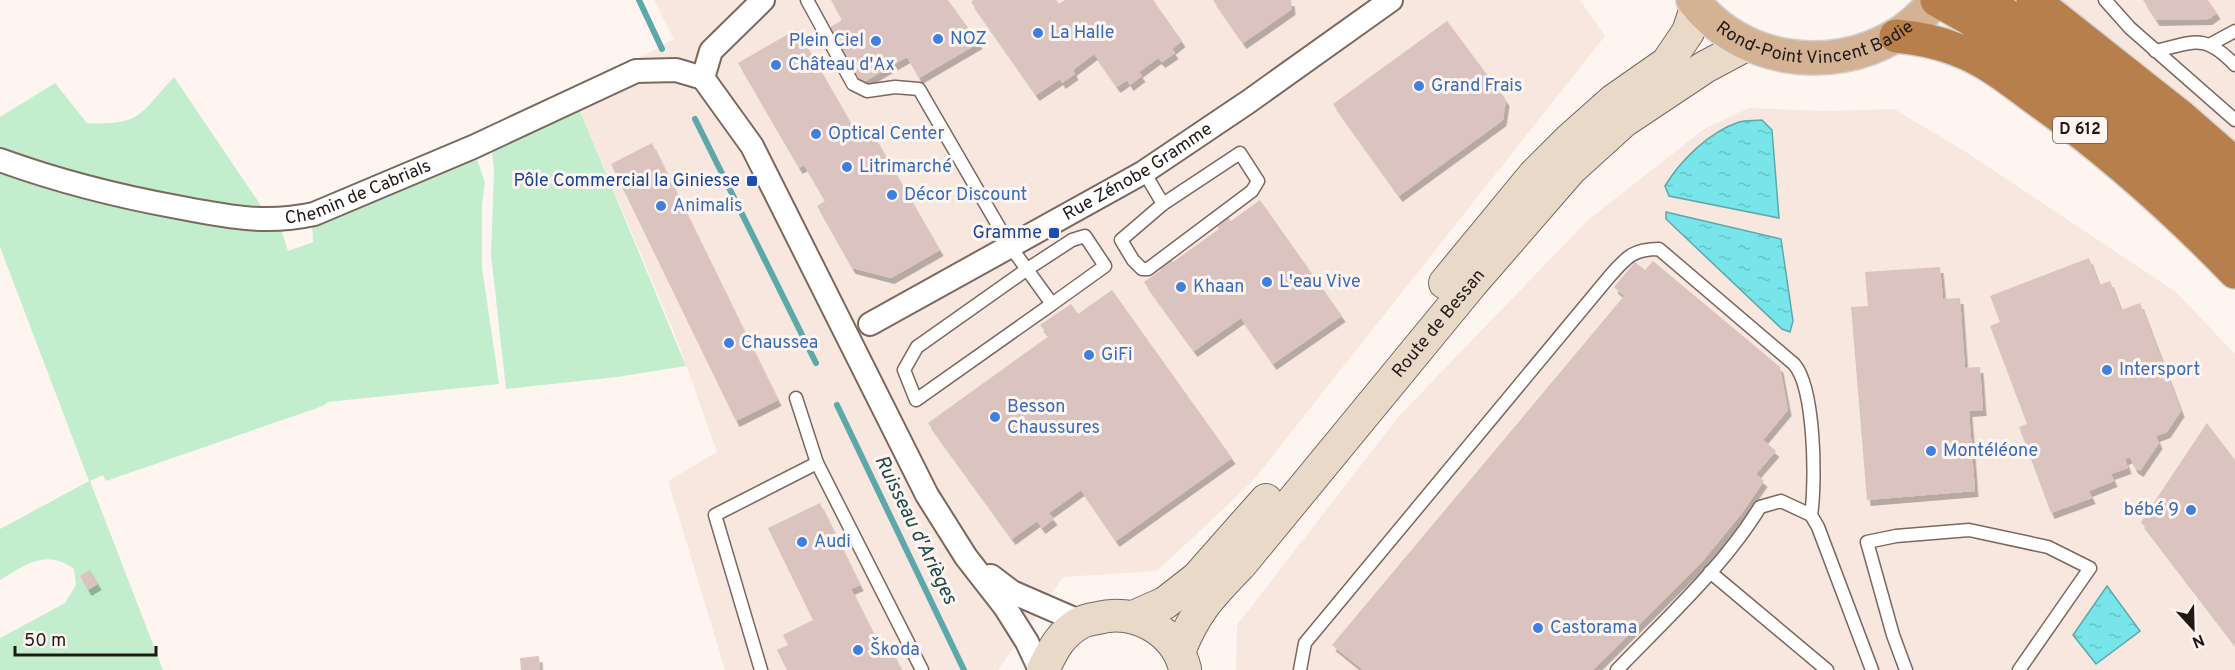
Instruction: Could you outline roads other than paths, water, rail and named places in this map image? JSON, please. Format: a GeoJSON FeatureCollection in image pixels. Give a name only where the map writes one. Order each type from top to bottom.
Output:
{"type":"FeatureCollection","features":[{"type":"Feature","properties":{"kind":"highway","name":"D 612"},"geometry":{"type":"LineString","coordinates":[[1986,0],[2089,72],[2213,176],[2235,198]]}},
{"type":"Feature","properties":{"kind":"highway"},"geometry":{"type":"LineString","coordinates":[[2034,0],[2181,117],[2235,164]]}},
{"type":"Feature","properties":{"kind":"highway","name":"D 612"},"geometry":{"type":"LineString","coordinates":[[1932,5],[1969,18],[2072,93],[2198,197],[2235,237]]}},
{"type":"Feature","properties":{"kind":"highway","name":"D 612"},"geometry":{"type":"LineString","coordinates":[[1896,36],[1920,38],[1960,50],[1999,72],[2081,131],[2169,205],[2235,272]]}},
{"type":"Feature","properties":{"kind":"main road","name":"Rond-Point Vincent Badie"},"geometry":{"type":"LineString","coordinates":[[1695,3],[1713,21],[1748,44],[1790,57],[1834,58],[1856,53],[1896,36],[1932,5]]}},
{"type":"Feature","properties":{"kind":"street"},"geometry":{"type":"LineString","coordinates":[[763,0],[711,51],[703,78],[753,146],[927,495],[966,556],[1005,607],[1042,670]]}},
{"type":"Feature","properties":{"kind":"street","name":"Rue Zénobe Gramme"},"geometry":{"type":"LineString","coordinates":[[870,324],[1144,172],[1248,102],[1391,0]]}},
{"type":"Feature","properties":{"kind":"street","name":"Route de Bessan"},"geometry":{"type":"LineString","coordinates":[[1133,617],[1165,603],[1197,578],[1259,508],[1534,175],[1614,100],[1667,63],[1688,32],[1695,3]]}},
{"type":"Feature","properties":{"kind":"street","name":"Route de Bessan"},"geometry":{"type":"LineString","coordinates":[[1182,661],[1189,626],[1203,604],[1241,564],[1472,283],[1570,170],[1624,121],[1705,67],[1748,44]]}},
{"type":"Feature","properties":{"kind":"street","name":"Chemin de Cabrials"},"geometry":{"type":"LineString","coordinates":[[0,160],[39,174],[123,197],[232,218],[288,220],[314,214],[462,151],[636,71],[676,70],[703,78]]}},
{"type":"Feature","properties":{"kind":"street"},"geometry":{"type":"LineString","coordinates":[[786,213],[808,244],[840,308],[855,319],[870,324],[863,339],[861,365]]}},
{"type":"Feature","properties":{"kind":"street"},"geometry":{"type":"LineString","coordinates":[[966,556],[1012,592],[1081,622]]}},
{"type":"Feature","properties":{"kind":"street"},"geometry":{"type":"LineString","coordinates":[[1042,670],[1057,641],[1081,622],[1111,614],[1141,620],[1164,634],[1182,661]]}},
{"type":"Feature","properties":{"kind":"lane"},"geometry":{"type":"LineString","coordinates":[[807,0],[853,84],[867,91],[895,87],[919,89],[1010,246],[1052,304]]}},
{"type":"Feature","properties":{"kind":"lane"},"geometry":{"type":"LineString","coordinates":[[2105,0],[2130,28],[2235,120]]}},
{"type":"Feature","properties":{"kind":"lane"},"geometry":{"type":"LineString","coordinates":[[2211,44],[2235,31]]}},
{"type":"Feature","properties":{"kind":"lane"},"geometry":{"type":"LineString","coordinates":[[2155,51],[2196,41],[2218,48],[2235,65]]}},
{"type":"Feature","properties":{"kind":"lane"},"geometry":{"type":"LineString","coordinates":[[1240,153],[1258,181],[1252,191],[1222,215],[1148,268],[1142,268],[1133,260],[1121,240],[1163,204],[1240,153]]}},
{"type":"Feature","properties":{"kind":"lane"},"geometry":{"type":"LineString","coordinates":[[1144,172],[1163,204]]}},
{"type":"Feature","properties":{"kind":"lane"},"geometry":{"type":"LineString","coordinates":[[1085,236],[1105,266],[1052,304],[916,400],[904,370],[917,346],[1026,270],[1072,240],[1085,236]]}},
{"type":"Feature","properties":{"kind":"lane"},"geometry":{"type":"LineString","coordinates":[[1300,670],[1305,644],[1386,544],[1609,277],[1628,256],[1645,249],[1659,249],[1794,364],[1801,373],[1811,431],[1815,491],[1811,515]]}},
{"type":"Feature","properties":{"kind":"lane"},"geometry":{"type":"LineString","coordinates":[[796,398],[817,463],[922,670]]}},
{"type":"Feature","properties":{"kind":"lane"},"geometry":{"type":"LineString","coordinates":[[762,670],[715,515],[817,463]]}},
{"type":"Feature","properties":{"kind":"lane"},"geometry":{"type":"LineString","coordinates":[[1617,670],[1710,572],[1747,528],[1760,507],[1781,501],[1811,515],[1818,527],[1872,670]]}},
{"type":"Feature","properties":{"kind":"lane"},"geometry":{"type":"LineString","coordinates":[[1906,670],[1893,635],[1867,542],[1896,536],[1969,530],[2048,547],[2090,568],[2019,670]]}},
{"type":"Feature","properties":{"kind":"lane"},"geometry":{"type":"LineString","coordinates":[[1710,572],[1827,670]]}},
{"type":"Feature","properties":{"kind":"water"},"geometry":{"type":"Polygon","coordinates":[[[1762,120],[1772,130],[1779,218],[1669,196],[1665,186],[1696,148],[1717,133],[1739,122],[1762,120]]]}},
{"type":"Feature","properties":{"kind":"water"},"geometry":{"type":"Polygon","coordinates":[[[1666,212],[1781,239],[1793,321],[1790,332],[1782,329],[1666,219],[1666,212]]]}},
{"type":"Feature","properties":{"kind":"water"},"geometry":{"type":"Polygon","coordinates":[[[2107,586],[2140,631],[2096,664],[2073,635],[2107,586]]]}},
{"type":"Feature","properties":{"kind":"waterway","name":"Ruisseau d'Arièges"},"geometry":{"type":"LineString","coordinates":[[639,0],[662,49]]}},
{"type":"Feature","properties":{"kind":"waterway","name":"Ruisseau d'Arièges"},"geometry":{"type":"LineString","coordinates":[[695,119],[816,363]]}},
{"type":"Feature","properties":{"kind":"waterway","name":"Ruisseau d'Arièges"},"geometry":{"type":"LineString","coordinates":[[837,405],[964,670]]}},
{"type":"Feature","properties":{"kind":"place","name":"La Halle"},"geometry":{"type":"Point","coordinates":[1038,33]}},
{"type":"Feature","properties":{"kind":"place","name":"NOZ"},"geometry":{"type":"Point","coordinates":[938,39]}},
{"type":"Feature","properties":{"kind":"place","name":"Plein Ciel"},"geometry":{"type":"Point","coordinates":[876,41]}},
{"type":"Feature","properties":{"kind":"place","name":"Château d'Ax"},"geometry":{"type":"Point","coordinates":[776,65]}},
{"type":"Feature","properties":{"kind":"place","name":"Grand Frais"},"geometry":{"type":"Point","coordinates":[1419,86]}},
{"type":"Feature","properties":{"kind":"place","name":"Optical Center"},"geometry":{"type":"Point","coordinates":[816,134]}},
{"type":"Feature","properties":{"kind":"place","name":"Litrimarché"},"geometry":{"type":"Point","coordinates":[847,167]}},
{"type":"Feature","properties":{"kind":"place","name":"Pôle Commercial la Giniesse"},"geometry":{"type":"Point","coordinates":[752,181]}},
{"type":"Feature","properties":{"kind":"place","name":"Décor Discount"},"geometry":{"type":"Point","coordinates":[892,195]}},
{"type":"Feature","properties":{"kind":"place","name":"Animalis"},"geometry":{"type":"Point","coordinates":[661,206]}},
{"type":"Feature","properties":{"kind":"place","name":"Gramme"},"geometry":{"type":"Point","coordinates":[1054,233]}},
{"type":"Feature","properties":{"kind":"place","name":"L'eau Vive"},"geometry":{"type":"Point","coordinates":[1267,282]}},
{"type":"Feature","properties":{"kind":"place","name":"Khaan"},"geometry":{"type":"Point","coordinates":[1181,287]}},
{"type":"Feature","properties":{"kind":"place","name":"Chaussea"},"geometry":{"type":"Point","coordinates":[729,343]}},
{"type":"Feature","properties":{"kind":"place","name":"GiFi"},"geometry":{"type":"Point","coordinates":[1089,355]}},
{"type":"Feature","properties":{"kind":"place","name":"Intersport"},"geometry":{"type":"Point","coordinates":[2107,370]}},
{"type":"Feature","properties":{"kind":"place","name":"Besson Chaussures"},"geometry":{"type":"Point","coordinates":[995,417]}},
{"type":"Feature","properties":{"kind":"place","name":"Montéléone"},"geometry":{"type":"Point","coordinates":[1931,451]}},
{"type":"Feature","properties":{"kind":"place","name":"bébé 9"},"geometry":{"type":"Point","coordinates":[2191,510]}},
{"type":"Feature","properties":{"kind":"place","name":"Audi"},"geometry":{"type":"Point","coordinates":[802,542]}},
{"type":"Feature","properties":{"kind":"place","name":"Castorama"},"geometry":{"type":"Point","coordinates":[1538,628]}},
{"type":"Feature","properties":{"kind":"place","name":"Škoda"},"geometry":{"type":"Point","coordinates":[858,650]}}]}
